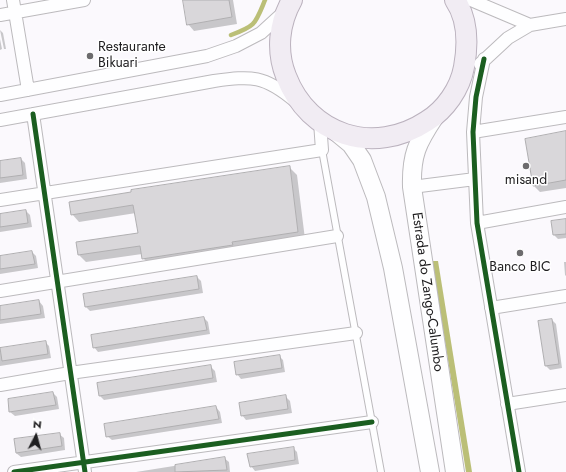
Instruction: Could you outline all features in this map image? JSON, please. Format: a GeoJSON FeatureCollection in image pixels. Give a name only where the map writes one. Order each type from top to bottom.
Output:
{"type":"FeatureCollection","features":[{"type":"Feature","properties":{"kind":"main road"},"geometry":{"type":"LineString","coordinates":[[289,5],[280,37],[281,64],[290,87],[303,108],[327,126],[360,138],[387,138],[412,131],[435,116],[452,97],[463,75],[467,50],[465,26],[455,0]]}},
{"type":"Feature","properties":{"kind":"main road","name":"Estrada do Zango-Calumbo"},"geometry":{"type":"LineString","coordinates":[[435,116],[415,149],[411,167],[412,187],[454,472]]}},
{"type":"Feature","properties":{"kind":"main road","name":"Estrada do Zango-Calumbo"},"geometry":{"type":"LineString","coordinates":[[327,126],[351,144],[362,160],[376,197],[393,268],[430,472]]}},
{"type":"Feature","properties":{"kind":"street"},"geometry":{"type":"LineString","coordinates":[[13,0],[28,90]]}},
{"type":"Feature","properties":{"kind":"street"},"geometry":{"type":"LineString","coordinates":[[0,15],[84,0]]}},
{"type":"Feature","properties":{"kind":"street"},"geometry":{"type":"LineString","coordinates":[[476,1],[530,25]]}},
{"type":"Feature","properties":{"kind":"street"},"geometry":{"type":"LineString","coordinates":[[0,95],[207,56],[236,46],[261,34],[289,5]]}},
{"type":"Feature","properties":{"kind":"street"},"geometry":{"type":"LineString","coordinates":[[452,97],[484,59],[508,38],[530,25],[566,19]]}},
{"type":"Feature","properties":{"kind":"street"},"geometry":{"type":"LineString","coordinates":[[484,59],[476,97],[473,132],[477,223],[519,472]]}},
{"type":"Feature","properties":{"kind":"street"},"geometry":{"type":"LineString","coordinates":[[0,120],[214,81],[241,78],[258,78],[281,90],[303,108]]}},
{"type":"Feature","properties":{"kind":"street"},"geometry":{"type":"LineString","coordinates":[[33,114],[85,468]]}},
{"type":"Feature","properties":{"kind":"street"},"geometry":{"type":"LineString","coordinates":[[473,132],[566,117]]}},
{"type":"Feature","properties":{"kind":"street"},"geometry":{"type":"LineString","coordinates":[[0,200],[322,150],[327,126]]}},
{"type":"Feature","properties":{"kind":"street"},"geometry":{"type":"LineString","coordinates":[[412,187],[475,179]]}},
{"type":"Feature","properties":{"kind":"street"},"geometry":{"type":"LineString","coordinates":[[477,223],[566,207]]}},
{"type":"Feature","properties":{"kind":"street"},"geometry":{"type":"LineString","coordinates":[[0,291],[338,236]]}},
{"type":"Feature","properties":{"kind":"street"},"geometry":{"type":"LineString","coordinates":[[491,308],[566,296]]}},
{"type":"Feature","properties":{"kind":"street"},"geometry":{"type":"LineString","coordinates":[[0,385],[70,373],[356,333]]}},
{"type":"Feature","properties":{"kind":"street"},"geometry":{"type":"LineString","coordinates":[[507,404],[566,395]]}},
{"type":"Feature","properties":{"kind":"street"},"geometry":{"type":"LineString","coordinates":[[14,472],[85,468],[372,422]]}},
{"type":"Feature","properties":{"kind":"lane"},"geometry":{"type":"LineString","coordinates":[[322,150],[382,472]]}},
{"type":"Feature","properties":{"kind":"shaded area"},"geometry":{"type":"Polygon","coordinates":[[[432,261],[438,261],[472,472],[466,472],[432,261]]]}},
{"type":"Feature","properties":{"kind":"building"},"geometry":{"type":"Polygon","coordinates":[[[183,0],[229,0],[232,17],[187,25],[183,0]]]}},
{"type":"Feature","properties":{"kind":"building"},"geometry":{"type":"Polygon","coordinates":[[[566,131],[566,180],[533,186],[525,139],[566,131]]]}},
{"type":"Feature","properties":{"kind":"building"},"geometry":{"type":"Polygon","coordinates":[[[21,158],[23,175],[0,178],[0,161],[21,158]]]}},
{"type":"Feature","properties":{"kind":"building"},"geometry":{"type":"Polygon","coordinates":[[[290,166],[298,232],[232,242],[233,245],[142,259],[140,246],[78,255],[76,242],[138,233],[133,205],[71,215],[69,202],[131,192],[131,190],[290,166]]]}},
{"type":"Feature","properties":{"kind":"building"},"geometry":{"type":"Polygon","coordinates":[[[26,210],[28,223],[0,227],[0,214],[26,210]]]}},
{"type":"Feature","properties":{"kind":"building"},"geometry":{"type":"Polygon","coordinates":[[[566,219],[566,234],[553,235],[551,221],[566,219]]]}},
{"type":"Feature","properties":{"kind":"building"},"geometry":{"type":"Polygon","coordinates":[[[32,251],[35,264],[0,269],[0,256],[32,251]]]}},
{"type":"Feature","properties":{"kind":"building"},"geometry":{"type":"Polygon","coordinates":[[[197,276],[199,289],[85,307],[83,294],[197,276]]]}},
{"type":"Feature","properties":{"kind":"building"},"geometry":{"type":"Polygon","coordinates":[[[39,300],[41,314],[0,320],[0,306],[39,300]]]}},
{"type":"Feature","properties":{"kind":"building"},"geometry":{"type":"Polygon","coordinates":[[[204,317],[207,330],[93,348],[91,335],[204,317]]]}},
{"type":"Feature","properties":{"kind":"building"},"geometry":{"type":"Polygon","coordinates":[[[552,319],[559,364],[545,366],[538,321],[552,319]]]}},
{"type":"Feature","properties":{"kind":"building"},"geometry":{"type":"Polygon","coordinates":[[[46,341],[48,354],[2,361],[0,348],[46,341]]]}},
{"type":"Feature","properties":{"kind":"building"},"geometry":{"type":"Polygon","coordinates":[[[280,355],[282,368],[236,375],[234,362],[280,355]]]}},
{"type":"Feature","properties":{"kind":"building"},"geometry":{"type":"Polygon","coordinates":[[[211,365],[213,378],[99,396],[97,383],[211,365]]]}},
{"type":"Feature","properties":{"kind":"building"},"geometry":{"type":"Polygon","coordinates":[[[53,392],[56,405],[9,412],[8,399],[53,392]]]}},
{"type":"Feature","properties":{"kind":"building"},"geometry":{"type":"Polygon","coordinates":[[[286,395],[288,409],[241,416],[239,403],[286,395]]]}},
{"type":"Feature","properties":{"kind":"building"},"geometry":{"type":"Polygon","coordinates":[[[216,406],[219,419],[106,437],[104,424],[216,406]]]}},
{"type":"Feature","properties":{"kind":"building"},"geometry":{"type":"Polygon","coordinates":[[[60,433],[62,446],[16,453],[14,439],[60,433]]]}},
{"type":"Feature","properties":{"kind":"building"},"geometry":{"type":"Polygon","coordinates":[[[294,447],[295,460],[250,467],[247,454],[294,447]]]}},
{"type":"Feature","properties":{"kind":"building"},"geometry":{"type":"Polygon","coordinates":[[[225,457],[227,470],[175,472],[175,465],[225,457]]]}},
{"type":"Feature","properties":{"kind":"waterway"},"geometry":{"type":"LineString","coordinates":[[231,35],[254,23],[265,0]]}},
{"type":"Feature","properties":{"kind":"cycle path"},"geometry":{"type":"LineString","coordinates":[[484,59],[476,97],[473,132],[477,223],[519,472]]}},
{"type":"Feature","properties":{"kind":"cycle path"},"geometry":{"type":"LineString","coordinates":[[33,114],[85,472]]}},
{"type":"Feature","properties":{"kind":"cycle path"},"geometry":{"type":"LineString","coordinates":[[14,472],[372,422]]}},
{"type":"Feature","properties":{"kind":"place","name":"Restaurante Bikuari"},"geometry":{"type":"Point","coordinates":[90,56]}},
{"type":"Feature","properties":{"kind":"place","name":"misand"},"geometry":{"type":"Point","coordinates":[526,166]}},
{"type":"Feature","properties":{"kind":"place","name":"Banco BIC"},"geometry":{"type":"Point","coordinates":[520,253]}}]}
